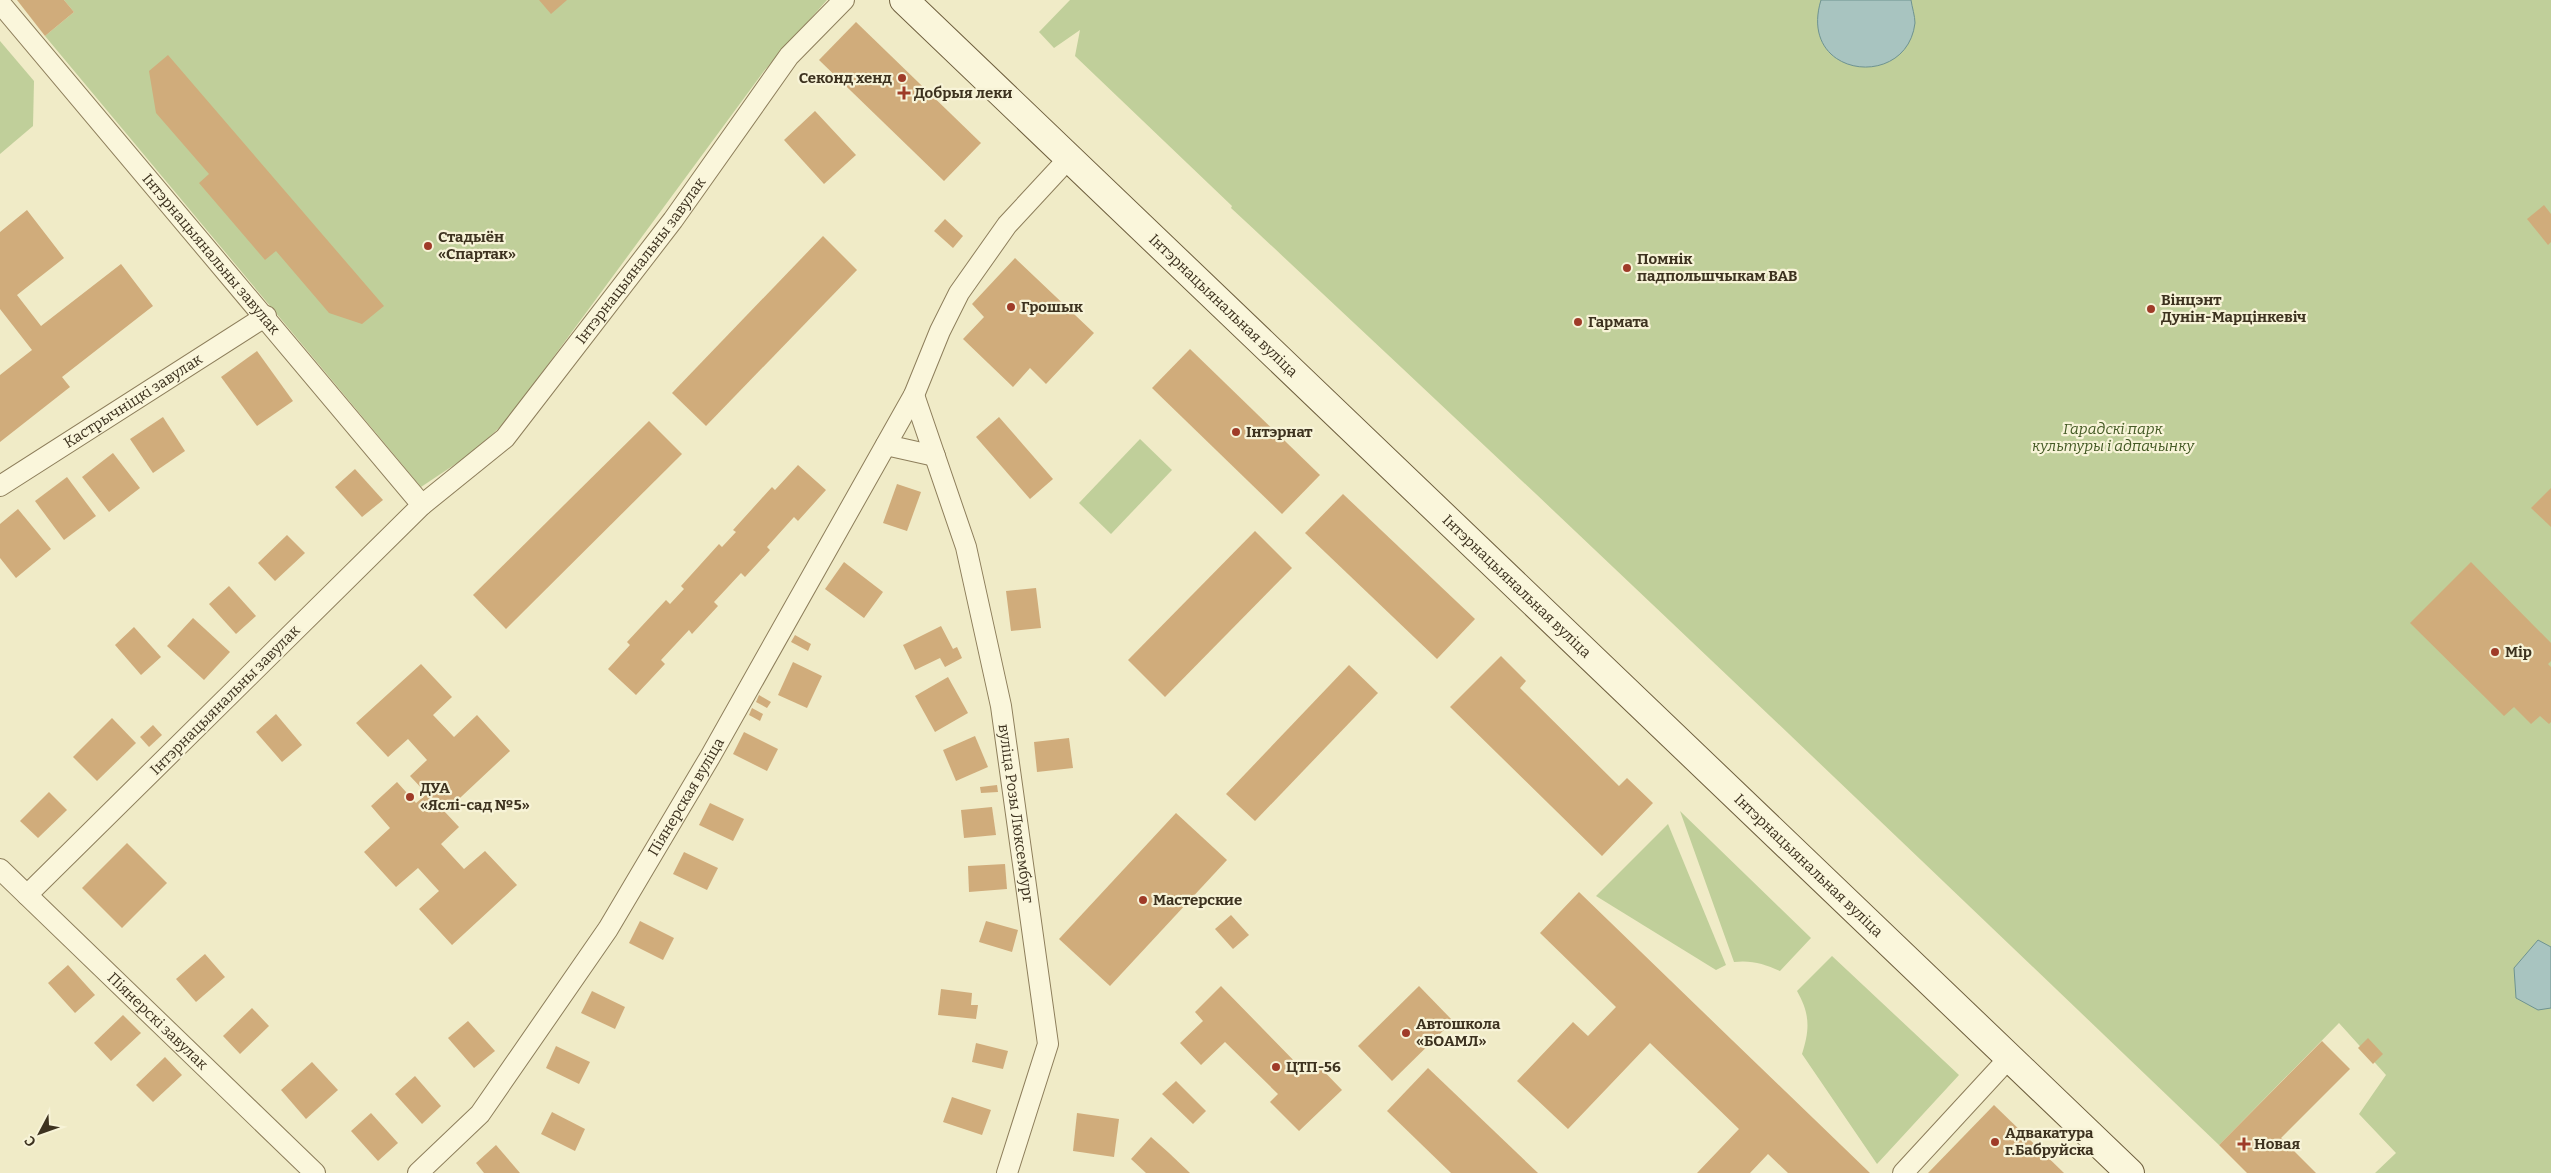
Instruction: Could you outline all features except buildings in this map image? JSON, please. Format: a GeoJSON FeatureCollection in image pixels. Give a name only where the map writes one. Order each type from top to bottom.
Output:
{"type":"FeatureCollection","features":[{"type":"Feature","properties":{"kind":"main road","name":"Інтэрнацыянальная вуліца"},"geometry":{"type":"LineString","coordinates":[[904,0],[2130,1173]]}},
{"type":"Feature","properties":{"kind":"street","name":"Інтэрнацыянальны завулак"},"geometry":{"type":"LineString","coordinates":[[27,895],[422,505],[505,438],[673,220],[789,56],[844,0]]}},
{"type":"Feature","properties":{"kind":"street","name":"Інтэрнацыянальны завулак"},"geometry":{"type":"LineString","coordinates":[[0,3],[266,316],[422,505]]}},
{"type":"Feature","properties":{"kind":"street","name":"Піянерская вуліца"},"geometry":{"type":"LineString","coordinates":[[418,1173],[480,1114],[608,929],[710,757],[886,446],[914,395],[940,330],[959,293],[1007,225],[1069,158]]}},
{"type":"Feature","properties":{"kind":"street","name":"Кастрычніцкі завулак"},"geometry":{"type":"LineString","coordinates":[[0,486],[266,316]]}},
{"type":"Feature","properties":{"kind":"street","name":"вуліца Розы Люксембург"},"geometry":{"type":"LineString","coordinates":[[914,395],[966,547],[1001,706],[1048,1044],[1007,1173]]}},
{"type":"Feature","properties":{"kind":"street"},"geometry":{"type":"LineString","coordinates":[[886,446],[935,456]]}},
{"type":"Feature","properties":{"kind":"street","name":"Піянерскі завулак"},"geometry":{"type":"LineString","coordinates":[[0,870],[316,1173]]}},
{"type":"Feature","properties":{"kind":"street"},"geometry":{"type":"LineString","coordinates":[[1903,1173],[2009,1058]]}},
{"type":"Feature","properties":{"kind":"green space","name":"Стадыён «Спартак»"},"geometry":{"type":"Polygon","coordinates":[[[64,0],[827,0],[764,71],[507,420],[475,451],[421,487],[45,36],[74,12],[64,0]]]}},
{"type":"Feature","properties":{"kind":"green space","name":"Гарадскі парк культуры і адпачынку"},"geometry":{"type":"Polygon","coordinates":[[[1070,0],[2551,0],[2551,1173],[2375,1173],[2396,1153],[2359,1114],[2386,1075],[2339,1023],[2219,1145],[1603,557],[1231,208],[1232,206],[1075,56],[1080,30],[1054,48],[1039,32],[1070,0]]]}},
{"type":"Feature","properties":{"kind":"green space"},"geometry":{"type":"Polygon","coordinates":[[[0,41],[34,81],[33,126],[0,154],[0,41]]]}},
{"type":"Feature","properties":{"kind":"green space"},"geometry":{"type":"Polygon","coordinates":[[[1140,439],[1172,470],[1111,534],[1079,503],[1140,439]]]}},
{"type":"Feature","properties":{"kind":"green space"},"geometry":{"type":"Polygon","coordinates":[[[1680,811],[1811,938],[1780,971],[1758,963],[1734,962],[1680,811]]]}},
{"type":"Feature","properties":{"kind":"green space"},"geometry":{"type":"Polygon","coordinates":[[[1668,824],[1726,965],[1716,970],[1596,896],[1668,824]]]}},
{"type":"Feature","properties":{"kind":"green space"},"geometry":{"type":"Polygon","coordinates":[[[1832,956],[1959,1075],[1877,1164],[1802,1054],[1807,1022],[1804,1007],[1797,991],[1832,956]]]}},
{"type":"Feature","properties":{"kind":"water"},"geometry":{"type":"Polygon","coordinates":[[[1821,0],[1911,0],[1915,23],[1908,45],[1894,59],[1875,66],[1856,66],[1838,59],[1824,46],[1818,26],[1821,0]]]}},
{"type":"Feature","properties":{"kind":"water"},"geometry":{"type":"Polygon","coordinates":[[[2538,940],[2551,947],[2551,1008],[2538,1010],[2516,998],[2514,968],[2538,940]]]}},
{"type":"Feature","properties":{"kind":"place","name":"Секонд хенд"},"geometry":{"type":"Point","coordinates":[902,78]}},
{"type":"Feature","properties":{"kind":"place","name":"Добрыя леки"},"geometry":{"type":"Point","coordinates":[904,93]}},
{"type":"Feature","properties":{"kind":"place","name":"Стадыён «Спартак»"},"geometry":{"type":"Point","coordinates":[428,246]}},
{"type":"Feature","properties":{"kind":"place","name":"Помнік падпольшчыкам ВАВ"},"geometry":{"type":"Point","coordinates":[1627,268]}},
{"type":"Feature","properties":{"kind":"place","name":"Грошык"},"geometry":{"type":"Point","coordinates":[1011,307]}},
{"type":"Feature","properties":{"kind":"place","name":"Вінцэнт Дунін-Марцінкевіч"},"geometry":{"type":"Point","coordinates":[2151,309]}},
{"type":"Feature","properties":{"kind":"place","name":"Гармата"},"geometry":{"type":"Point","coordinates":[1578,322]}},
{"type":"Feature","properties":{"kind":"place","name":"Інтэрнат"},"geometry":{"type":"Point","coordinates":[1236,432]}},
{"type":"Feature","properties":{"kind":"place","name":"Мір"},"geometry":{"type":"Point","coordinates":[2495,652]}},
{"type":"Feature","properties":{"kind":"place","name":"ДУА «Яслі-сад №5»"},"geometry":{"type":"Point","coordinates":[410,797]}},
{"type":"Feature","properties":{"kind":"place","name":"Мастерские"},"geometry":{"type":"Point","coordinates":[1143,900]}},
{"type":"Feature","properties":{"kind":"place","name":"Автошкола «БОАМЛ»"},"geometry":{"type":"Point","coordinates":[1406,1033]}},
{"type":"Feature","properties":{"kind":"place","name":"ЦТП-56"},"geometry":{"type":"Point","coordinates":[1276,1067]}},
{"type":"Feature","properties":{"kind":"place","name":"Адвакатура г.Бабруйска"},"geometry":{"type":"Point","coordinates":[1995,1142]}},
{"type":"Feature","properties":{"kind":"place","name":"Новая"},"geometry":{"type":"Point","coordinates":[2244,1144]}}]}
